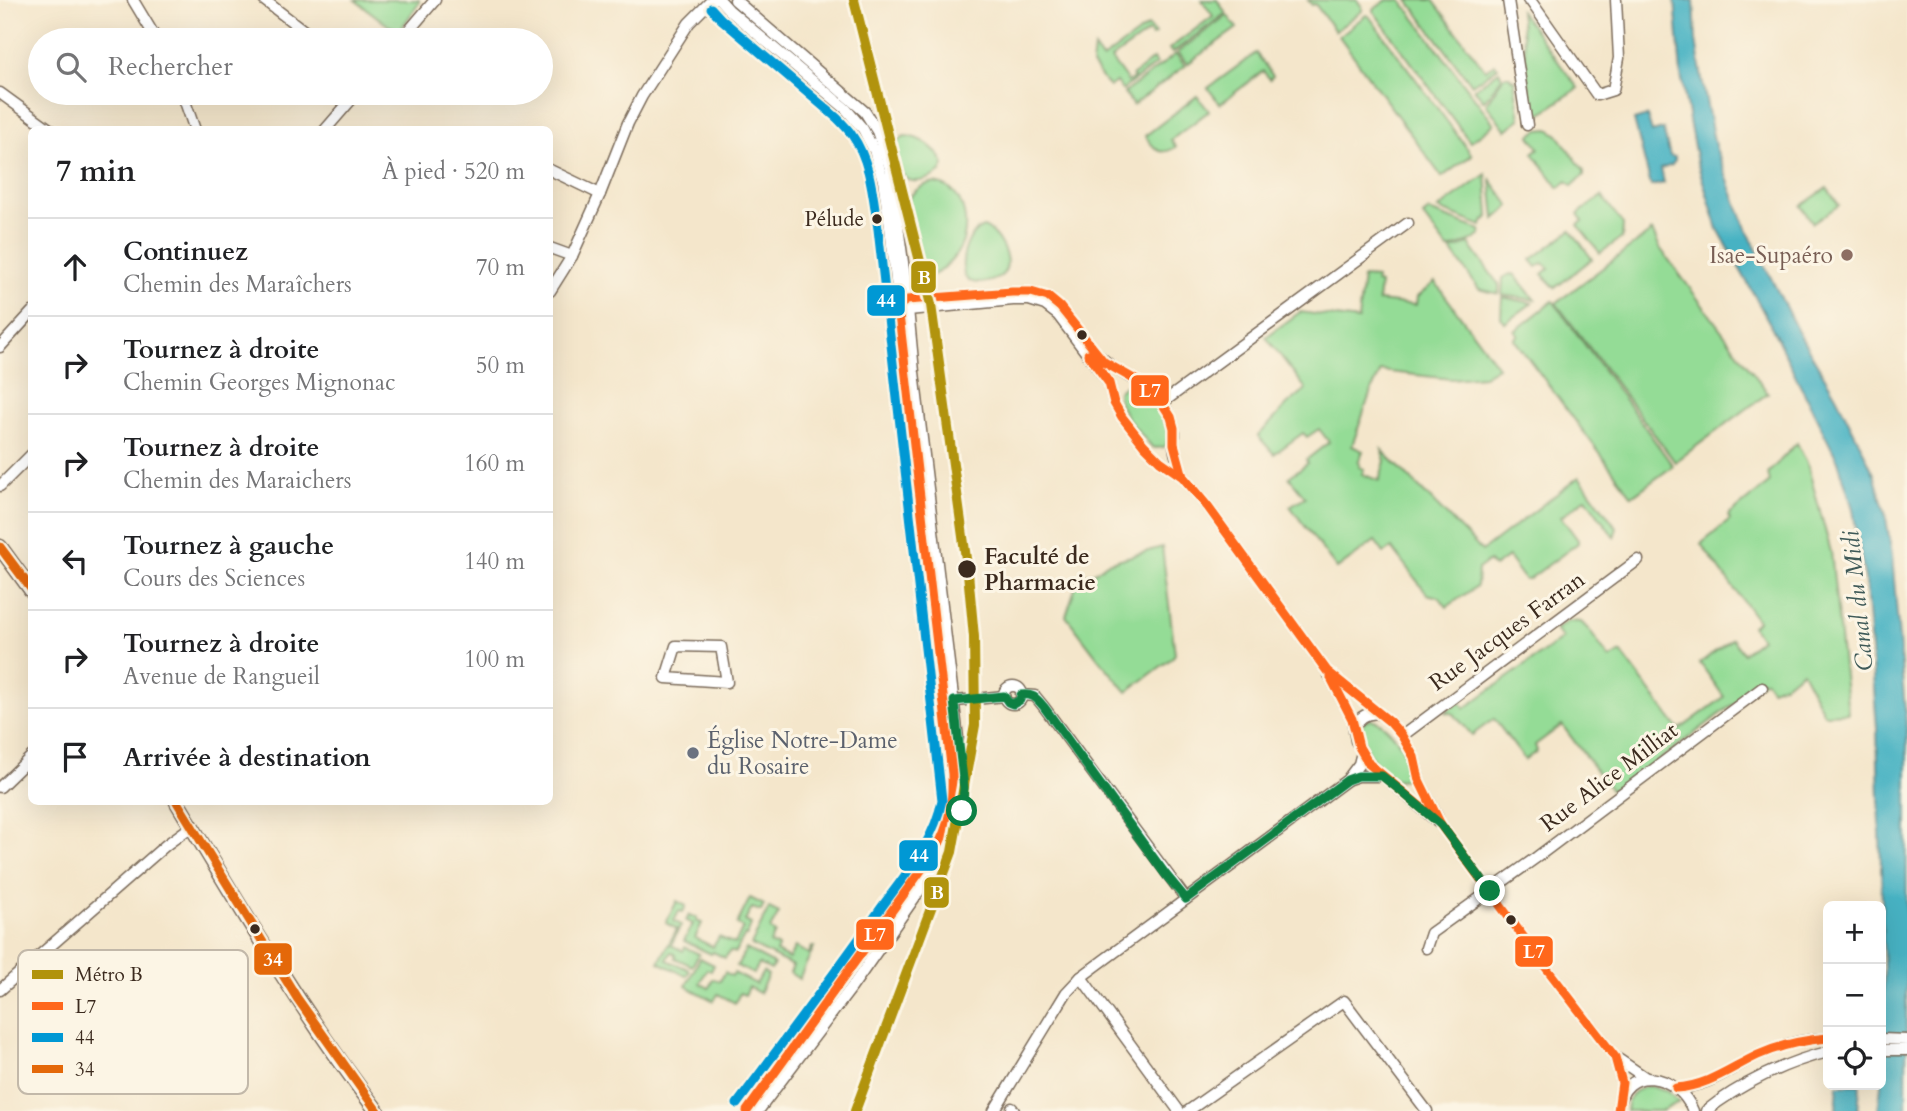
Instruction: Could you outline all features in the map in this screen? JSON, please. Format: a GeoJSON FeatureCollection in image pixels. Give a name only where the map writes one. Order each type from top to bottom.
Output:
{"type":"FeatureCollection","features":[{"type":"Feature","properties":{"kind":"main road"},"geometry":{"type":"LineString","coordinates":[[0,547],[28,586]]}},
{"type":"Feature","properties":{"kind":"main road"},"geometry":{"type":"LineString","coordinates":[[179,805],[280,971],[338,1060],[377,1111]]}},
{"type":"Feature","properties":{"kind":"main road"},"geometry":{"type":"LineString","coordinates":[[338,1060],[348,1084],[367,1111]]}},
{"type":"Feature","properties":{"kind":"street"},"geometry":{"type":"LineString","coordinates":[[133,0],[150,28]]}},
{"type":"Feature","properties":{"kind":"street"},"geometry":{"type":"LineString","coordinates":[[264,0],[300,28]]}},
{"type":"Feature","properties":{"kind":"street"},"geometry":{"type":"LineString","coordinates":[[411,28],[435,0]]}},
{"type":"Feature","properties":{"kind":"street"},"geometry":{"type":"LineString","coordinates":[[553,286],[572,256],[642,96],[689,23],[712,0]]}},
{"type":"Feature","properties":{"kind":"street"},"geometry":{"type":"LineString","coordinates":[[720,0],[846,109],[861,116]]}},
{"type":"Feature","properties":{"kind":"street"},"geometry":{"type":"LineString","coordinates":[[735,0],[861,116],[863,129],[874,150],[883,180],[905,305],[949,702],[954,801],[948,829],[938,848],[747,1111]]}},
{"type":"Feature","properties":{"kind":"street"},"geometry":{"type":"LineString","coordinates":[[1508,0],[1527,125]]}},
{"type":"Feature","properties":{"kind":"street"},"geometry":{"type":"LineString","coordinates":[[1528,0],[1597,95],[1613,90],[1619,58],[1616,0]]}},
{"type":"Feature","properties":{"kind":"street"},"geometry":{"type":"LineString","coordinates":[[0,93],[45,126]]}},
{"type":"Feature","properties":{"kind":"street"},"geometry":{"type":"LineString","coordinates":[[186,105],[194,126]]}},
{"type":"Feature","properties":{"kind":"street"},"geometry":{"type":"LineString","coordinates":[[328,126],[347,105]]}},
{"type":"Feature","properties":{"kind":"street"},"geometry":{"type":"LineString","coordinates":[[553,171],[600,194]]}},
{"type":"Feature","properties":{"kind":"street"},"geometry":{"type":"LineString","coordinates":[[1162,403],[1408,223]]}},
{"type":"Feature","properties":{"kind":"street"},"geometry":{"type":"LineString","coordinates":[[553,249],[572,256]]}},
{"type":"Feature","properties":{"kind":"street"},"geometry":{"type":"LineString","coordinates":[[905,305],[1012,292],[1031,292],[1048,297],[1060,307],[1104,362],[1146,386],[1162,403],[1174,428],[1174,444],[1182,477]]}},
{"type":"Feature","properties":{"kind":"street"},"geometry":{"type":"LineString","coordinates":[[905,305],[1029,300],[1045,305],[1058,315],[1109,383],[1114,403],[1122,417],[1144,446],[1182,477],[1208,507],[1327,671],[1352,719],[1356,741],[1369,764],[1441,825],[1615,1057],[1646,1078]]}},
{"type":"Feature","properties":{"kind":"street"},"geometry":{"type":"LineString","coordinates":[[0,346],[28,316]]}},
{"type":"Feature","properties":{"kind":"street"},"geometry":{"type":"LineString","coordinates":[[1111,390],[1118,381],[1133,379]]}},
{"type":"Feature","properties":{"kind":"street"},"geometry":{"type":"LineString","coordinates":[[1154,453],[1168,452],[1174,444]]}},
{"type":"Feature","properties":{"kind":"street"},"geometry":{"type":"LineString","coordinates":[[0,486],[28,458]]}},
{"type":"Feature","properties":{"kind":"street","name":"Rue Jacques Farran"},"geometry":{"type":"LineString","coordinates":[[1402,736],[1638,561]]}},
{"type":"Feature","properties":{"kind":"street"},"geometry":{"type":"LineString","coordinates":[[676,646],[720,648],[727,682],[666,678],[676,646]]}},
{"type":"Feature","properties":{"kind":"street"},"geometry":{"type":"LineString","coordinates":[[1327,671],[1390,722],[1402,736],[1414,757],[1419,780],[1441,825]]}},
{"type":"Feature","properties":{"kind":"street","name":"Rue Alice Milliat"},"geometry":{"type":"LineString","coordinates":[[1426,948],[1431,933],[1762,688]]}},
{"type":"Feature","properties":{"kind":"street"},"geometry":{"type":"LineString","coordinates":[[949,702],[1004,696],[1013,704],[1020,700],[1021,695],[1035,696],[1186,899]]}},
{"type":"Feature","properties":{"kind":"street"},"geometry":{"type":"LineString","coordinates":[[758,1111],[852,987],[950,847],[962,811],[964,788],[949,702]]}},
{"type":"Feature","properties":{"kind":"street"},"geometry":{"type":"LineString","coordinates":[[1354,728],[1363,716],[1380,714]]}},
{"type":"Feature","properties":{"kind":"street"},"geometry":{"type":"LineString","coordinates":[[1347,780],[1359,764],[1362,752]]}},
{"type":"Feature","properties":{"kind":"street"},"geometry":{"type":"LineString","coordinates":[[0,787],[28,760]]}},
{"type":"Feature","properties":{"kind":"street"},"geometry":{"type":"LineString","coordinates":[[1392,785],[1407,783],[1414,777],[1416,770]]}},
{"type":"Feature","properties":{"kind":"street"},"geometry":{"type":"LineString","coordinates":[[994,1111],[1066,993],[1081,977],[1347,780],[1358,776],[1382,776]]}},
{"type":"Feature","properties":{"kind":"street"},"geometry":{"type":"LineString","coordinates":[[46,950],[166,845],[192,827]]}},
{"type":"Feature","properties":{"kind":"street"},"geometry":{"type":"LineString","coordinates":[[0,990],[18,974]]}},
{"type":"Feature","properties":{"kind":"street"},"geometry":{"type":"LineString","coordinates":[[1081,977],[1180,1111]]}},
{"type":"Feature","properties":{"kind":"street"},"geometry":{"type":"LineString","coordinates":[[1188,1111],[1344,1001],[1427,1111]]}},
{"type":"Feature","properties":{"kind":"street"},"geometry":{"type":"LineString","coordinates":[[1676,1088],[1696,1086],[1774,1048],[1823,1039]]}},
{"type":"Feature","properties":{"kind":"street"},"geometry":{"type":"LineString","coordinates":[[1886,1039],[1907,1040]]}},
{"type":"Feature","properties":{"kind":"street"},"geometry":{"type":"LineString","coordinates":[[1886,1050],[1907,1050]]}},
{"type":"Feature","properties":{"kind":"street"},"geometry":{"type":"LineString","coordinates":[[1706,1111],[1725,1097],[1783,1066],[1823,1054]]}},
{"type":"Feature","properties":{"kind":"street"},"geometry":{"type":"LineString","coordinates":[[1615,1057],[1622,1083],[1618,1111]]}},
{"type":"Feature","properties":{"kind":"street"},"geometry":{"type":"LineString","coordinates":[[1622,1093],[1636,1081],[1657,1078],[1676,1088],[1690,1103],[1693,1111]]}},
{"type":"Feature","properties":{"kind":"green space"},"geometry":{"type":"Polygon","coordinates":[[[355,0],[419,0],[401,28],[389,26],[355,0]]]}},
{"type":"Feature","properties":{"kind":"green space"},"geometry":{"type":"Polygon","coordinates":[[[1202,0],[1217,0],[1226,13],[1172,53],[1169,49],[1213,16],[1202,0]]]}},
{"type":"Feature","properties":{"kind":"green space"},"geometry":{"type":"Polygon","coordinates":[[[1308,0],[1357,0],[1362,11],[1335,31],[1315,4],[1312,5],[1308,0]]]}},
{"type":"Feature","properties":{"kind":"green space"},"geometry":{"type":"Polygon","coordinates":[[[1387,0],[1401,0],[1494,124],[1470,142],[1374,12],[1374,9],[1387,0]]]}},
{"type":"Feature","properties":{"kind":"green space"},"geometry":{"type":"Polygon","coordinates":[[[1408,0],[1433,0],[1485,70],[1495,64],[1498,67],[1472,85],[1408,0]]]}},
{"type":"Feature","properties":{"kind":"green space"},"geometry":{"type":"Polygon","coordinates":[[[1520,11],[1578,88],[1533,119],[1520,11]]]}},
{"type":"Feature","properties":{"kind":"green space"},"geometry":{"type":"Polygon","coordinates":[[[1227,15],[1237,28],[1187,64],[1178,52],[1227,15]]]}},
{"type":"Feature","properties":{"kind":"green space"},"geometry":{"type":"Polygon","coordinates":[[[1366,15],[1472,155],[1442,177],[1339,36],[1366,15]]]}},
{"type":"Feature","properties":{"kind":"green space"},"geometry":{"type":"Polygon","coordinates":[[[1148,26],[1155,34],[1152,36],[1149,32],[1111,59],[1128,82],[1153,59],[1156,64],[1122,90],[1116,82],[1109,87],[1092,65],[1094,48],[1102,59],[1148,26]]]}},
{"type":"Feature","properties":{"kind":"green space"},"geometry":{"type":"Polygon","coordinates":[[[1256,53],[1273,76],[1270,79],[1263,71],[1220,104],[1208,88],[1256,53]]]}},
{"type":"Feature","properties":{"kind":"green space"},"geometry":{"type":"Polygon","coordinates":[[[1176,54],[1185,66],[1133,105],[1124,93],[1176,54]]]}},
{"type":"Feature","properties":{"kind":"green space"},"geometry":{"type":"Polygon","coordinates":[[[1499,71],[1502,77],[1484,101],[1474,89],[1499,71]]]}},
{"type":"Feature","properties":{"kind":"green space"},"geometry":{"type":"Polygon","coordinates":[[[1504,76],[1514,79],[1520,119],[1506,130],[1486,104],[1504,76]]]}},
{"type":"Feature","properties":{"kind":"green space"},"geometry":{"type":"Polygon","coordinates":[[[1197,96],[1209,111],[1171,140],[1176,147],[1165,151],[1155,148],[1145,136],[1197,96]]]}},
{"type":"Feature","properties":{"kind":"green space"},"geometry":{"type":"Polygon","coordinates":[[[1549,129],[1558,135],[1584,171],[1584,175],[1572,186],[1567,181],[1559,188],[1533,153],[1539,148],[1530,136],[1538,130],[1549,129]]]}},
{"type":"Feature","properties":{"kind":"green space"},"geometry":{"type":"Polygon","coordinates":[[[904,136],[916,138],[933,149],[942,159],[944,165],[941,172],[921,181],[905,178],[897,164],[895,153],[896,144],[904,136]]]}},
{"type":"Feature","properties":{"kind":"green space"},"geometry":{"type":"Polygon","coordinates":[[[1486,174],[1489,216],[1482,226],[1438,209],[1486,174]]]}},
{"type":"Feature","properties":{"kind":"green space"},"geometry":{"type":"Polygon","coordinates":[[[1491,180],[1510,206],[1495,219],[1495,218],[1491,180]]]}},
{"type":"Feature","properties":{"kind":"green space"},"geometry":{"type":"Polygon","coordinates":[[[930,183],[940,184],[954,193],[965,218],[964,237],[957,254],[933,275],[921,271],[911,255],[904,219],[904,211],[910,197],[930,183]]]}},
{"type":"Feature","properties":{"kind":"green space"},"geometry":{"type":"Polygon","coordinates":[[[1827,188],[1839,205],[1813,223],[1801,206],[1827,188]]]}},
{"type":"Feature","properties":{"kind":"green space"},"geometry":{"type":"Polygon","coordinates":[[[1602,196],[1623,224],[1622,238],[1600,253],[1578,225],[1583,221],[1578,214],[1602,196]]]}},
{"type":"Feature","properties":{"kind":"green space"},"geometry":{"type":"Polygon","coordinates":[[[1429,211],[1480,230],[1481,235],[1470,242],[1448,249],[1423,216],[1429,211]]]}},
{"type":"Feature","properties":{"kind":"green space"},"geometry":{"type":"Polygon","coordinates":[[[983,227],[993,233],[1002,245],[1007,266],[997,279],[977,283],[967,279],[963,261],[969,241],[977,230],[983,227]]]}},
{"type":"Feature","properties":{"kind":"green space"},"geometry":{"type":"Polygon","coordinates":[[[1571,230],[1592,259],[1555,288],[1542,274],[1549,268],[1543,263],[1537,267],[1531,260],[1571,230]]]}},
{"type":"Feature","properties":{"kind":"green space"},"geometry":{"type":"Polygon","coordinates":[[[1652,231],[1660,248],[1768,393],[1675,462],[1556,303],[1652,231]]]}},
{"type":"Feature","properties":{"kind":"green space"},"geometry":{"type":"Polygon","coordinates":[[[1469,244],[1499,285],[1499,294],[1479,289],[1451,250],[1469,244]]]}},
{"type":"Feature","properties":{"kind":"green space"},"geometry":{"type":"Polygon","coordinates":[[[1514,274],[1535,300],[1502,295],[1503,278],[1514,274]]]}},
{"type":"Feature","properties":{"kind":"green space"},"geometry":{"type":"Polygon","coordinates":[[[1363,277],[1376,278],[1376,283],[1380,284],[1378,301],[1416,305],[1417,297],[1435,282],[1498,367],[1483,376],[1451,379],[1381,371],[1352,446],[1363,451],[1358,463],[1359,467],[1364,469],[1362,474],[1379,481],[1385,461],[1382,450],[1482,551],[1579,477],[1617,528],[1614,537],[1586,498],[1561,517],[1578,543],[1528,580],[1525,580],[1508,557],[1494,567],[1489,561],[1478,569],[1477,586],[1447,607],[1439,597],[1427,594],[1392,548],[1384,553],[1375,541],[1337,569],[1290,506],[1305,497],[1289,477],[1329,442],[1319,429],[1307,437],[1303,433],[1274,454],[1258,436],[1306,389],[1266,337],[1300,312],[1358,320],[1363,277]]]}},
{"type":"Feature","properties":{"kind":"green space"},"geometry":{"type":"Polygon","coordinates":[[[1502,297],[1532,303],[1505,323],[1501,317],[1502,297]]]}},
{"type":"Feature","properties":{"kind":"green space"},"geometry":{"type":"Polygon","coordinates":[[[1553,301],[1673,466],[1632,496],[1514,339],[1518,335],[1515,331],[1553,301]]]}},
{"type":"Feature","properties":{"kind":"green space"},"geometry":{"type":"Polygon","coordinates":[[[1130,385],[1153,403],[1165,421],[1168,440],[1164,447],[1152,447],[1121,407],[1118,392],[1124,386],[1130,385]]]}},
{"type":"Feature","properties":{"kind":"green space"},"geometry":{"type":"Polygon","coordinates":[[[1797,443],[1807,463],[1831,552],[1848,713],[1824,714],[1802,671],[1786,684],[1771,689],[1765,680],[1621,789],[1610,789],[1562,725],[1535,745],[1537,751],[1525,760],[1494,719],[1472,735],[1454,714],[1445,712],[1460,702],[1465,708],[1563,638],[1555,630],[1568,621],[1581,622],[1610,659],[1621,652],[1679,730],[1724,697],[1700,663],[1732,639],[1743,653],[1761,639],[1752,626],[1758,621],[1701,544],[1730,520],[1728,516],[1770,482],[1768,473],[1797,443]]]}},
{"type":"Feature","properties":{"kind":"green space"},"geometry":{"type":"Polygon","coordinates":[[[1162,547],[1175,654],[1127,692],[1066,616],[1079,576],[1095,572],[1107,563],[1162,547]]]}},
{"type":"Feature","properties":{"kind":"green space"},"geometry":{"type":"Polygon","coordinates":[[[1371,719],[1390,731],[1403,749],[1411,768],[1406,778],[1395,779],[1382,770],[1369,754],[1361,737],[1361,729],[1363,722],[1371,719]]]}},
{"type":"Feature","properties":{"kind":"green space"},"geometry":{"type":"Polygon","coordinates":[[[750,898],[764,905],[761,911],[752,908],[745,921],[751,924],[747,936],[745,935],[735,953],[730,951],[725,958],[684,941],[693,924],[686,921],[689,915],[702,923],[695,938],[713,947],[719,937],[735,944],[743,928],[737,924],[750,898]]]}},
{"type":"Feature","properties":{"kind":"green space"},"geometry":{"type":"Polygon","coordinates":[[[677,901],[686,906],[683,912],[679,911],[674,921],[681,925],[671,945],[683,951],[685,947],[699,954],[692,966],[675,958],[676,955],[671,952],[667,960],[690,970],[686,976],[659,962],[677,929],[666,923],[677,901]]]}},
{"type":"Feature","properties":{"kind":"green space"},"geometry":{"type":"Polygon","coordinates":[[[769,908],[779,913],[770,929],[775,933],[770,943],[778,947],[776,952],[789,959],[795,947],[809,954],[814,947],[799,979],[790,973],[793,966],[751,945],[769,908]]]}},
{"type":"Feature","properties":{"kind":"green space"},"geometry":{"type":"Polygon","coordinates":[[[746,949],[774,964],[771,970],[759,964],[753,974],[737,966],[746,949]]]}},
{"type":"Feature","properties":{"kind":"green space"},"geometry":{"type":"Polygon","coordinates":[[[700,958],[714,965],[711,971],[707,969],[700,983],[709,988],[713,979],[720,981],[725,972],[732,976],[734,973],[756,984],[763,972],[768,975],[759,993],[749,987],[745,995],[740,993],[735,1003],[718,994],[714,1001],[686,986],[700,958]]]}},
{"type":"Feature","properties":{"kind":"green space"},"geometry":{"type":"Polygon","coordinates":[[[1648,1086],[1666,1090],[1679,1102],[1661,1111],[1626,1111],[1632,1094],[1648,1086]]]}},
{"type":"Feature","properties":{"kind":"water"},"geometry":{"type":"Polygon","coordinates":[[[1675,0],[1694,0],[1696,40],[1715,146],[1746,228],[1798,332],[1836,396],[1860,444],[1874,474],[1885,512],[1892,555],[1907,733],[1906,1111],[1878,1111],[1880,1090],[1886,1090],[1886,901],[1882,901],[1877,728],[1866,585],[1853,509],[1838,461],[1770,324],[1718,229],[1697,162],[1681,74],[1675,0]]]}},
{"type":"Feature","properties":{"kind":"water"},"geometry":{"type":"Polygon","coordinates":[[[1647,116],[1652,132],[1663,129],[1670,156],[1675,157],[1672,165],[1661,169],[1664,183],[1651,186],[1634,120],[1647,116]]]}},
{"type":"Feature","properties":{"kind":"water"},"geometry":{"type":"Polygon","coordinates":[[[1838,1090],[1860,1090],[1858,1111],[1836,1111],[1838,1090]]]}},
{"type":"Feature","properties":{"kind":"metro line","name":"B"},"geometry":{"type":"LineString","coordinates":[[854,0],[931,305],[968,573],[974,637],[975,725],[952,852],[855,1111]]}},
{"type":"Feature","properties":{"kind":"transit line","name":"44"},"geometry":{"type":"LineString","coordinates":[[711,8],[841,122],[858,145],[867,168],[878,229],[942,800],[932,831],[915,861],[737,1104]]}},
{"type":"Feature","properties":{"kind":"transit line","name":"L7"},"geometry":{"type":"LineString","coordinates":[[898,306],[907,300],[1012,292],[1031,292],[1048,297],[1060,307],[1104,362],[1146,386],[1162,403],[1171,417],[1174,444],[1183,477],[1208,507],[1327,671],[1390,722],[1402,736],[1414,757],[1419,780],[1441,825],[1615,1057],[1622,1083],[1618,1111]]}},
{"type":"Feature","properties":{"kind":"transit line","name":"L7"},"geometry":{"type":"LineString","coordinates":[[747,1111],[935,851],[950,814],[952,774],[898,306]]}},
{"type":"Feature","properties":{"kind":"transit line","name":"L7"},"geometry":{"type":"LineString","coordinates":[[1088,354],[1109,383],[1114,403],[1122,417],[1144,445],[1189,484]]}},
{"type":"Feature","properties":{"kind":"transit line","name":"34"},"geometry":{"type":"LineString","coordinates":[[0,547],[28,585]]}},
{"type":"Feature","properties":{"kind":"transit line","name":"L7"},"geometry":{"type":"LineString","coordinates":[[1331,678],[1352,719],[1359,747],[1369,764],[1434,818]]}},
{"type":"Feature","properties":{"kind":"transit line","name":"34"},"geometry":{"type":"LineString","coordinates":[[179,805],[297,998],[377,1111]]}},
{"type":"Feature","properties":{"kind":"transit line","name":"L7"},"geometry":{"type":"LineString","coordinates":[[1676,1088],[1709,1080],[1775,1048],[1823,1039]]}},
{"type":"Feature","properties":{"kind":"place","name":"Pélude"},"geometry":{"type":"Point","coordinates":[877,219]}},
{"type":"Feature","properties":{"kind":"place","name":"Isae-Supaéro"},"geometry":{"type":"Point","coordinates":[1847,255]}},
{"type":"Feature","properties":{"kind":"place","name":"Faculté de Pharmacie"},"geometry":{"type":"Point","coordinates":[967,569]}},
{"type":"Feature","properties":{"kind":"place","name":"Église Notre-Dame du Rosaire"},"geometry":{"type":"Point","coordinates":[693,753]}},
{"type":"Feature","properties":{"kind":"route"},"geometry":{"type":"LineString","coordinates":[[962,811],[964,788],[954,701],[1004,696],[1013,704],[1020,700],[1021,695],[1026,694],[1035,696],[1044,707],[1186,899],[1347,780],[1371,775],[1382,776],[1427,811],[1458,846],[1490,891]]}},
{"type":"Feature","properties":{"kind":"water label","name":"Canal du Midi"},"geometry":{"type":"Point","coordinates":[1858,601]}}]}
